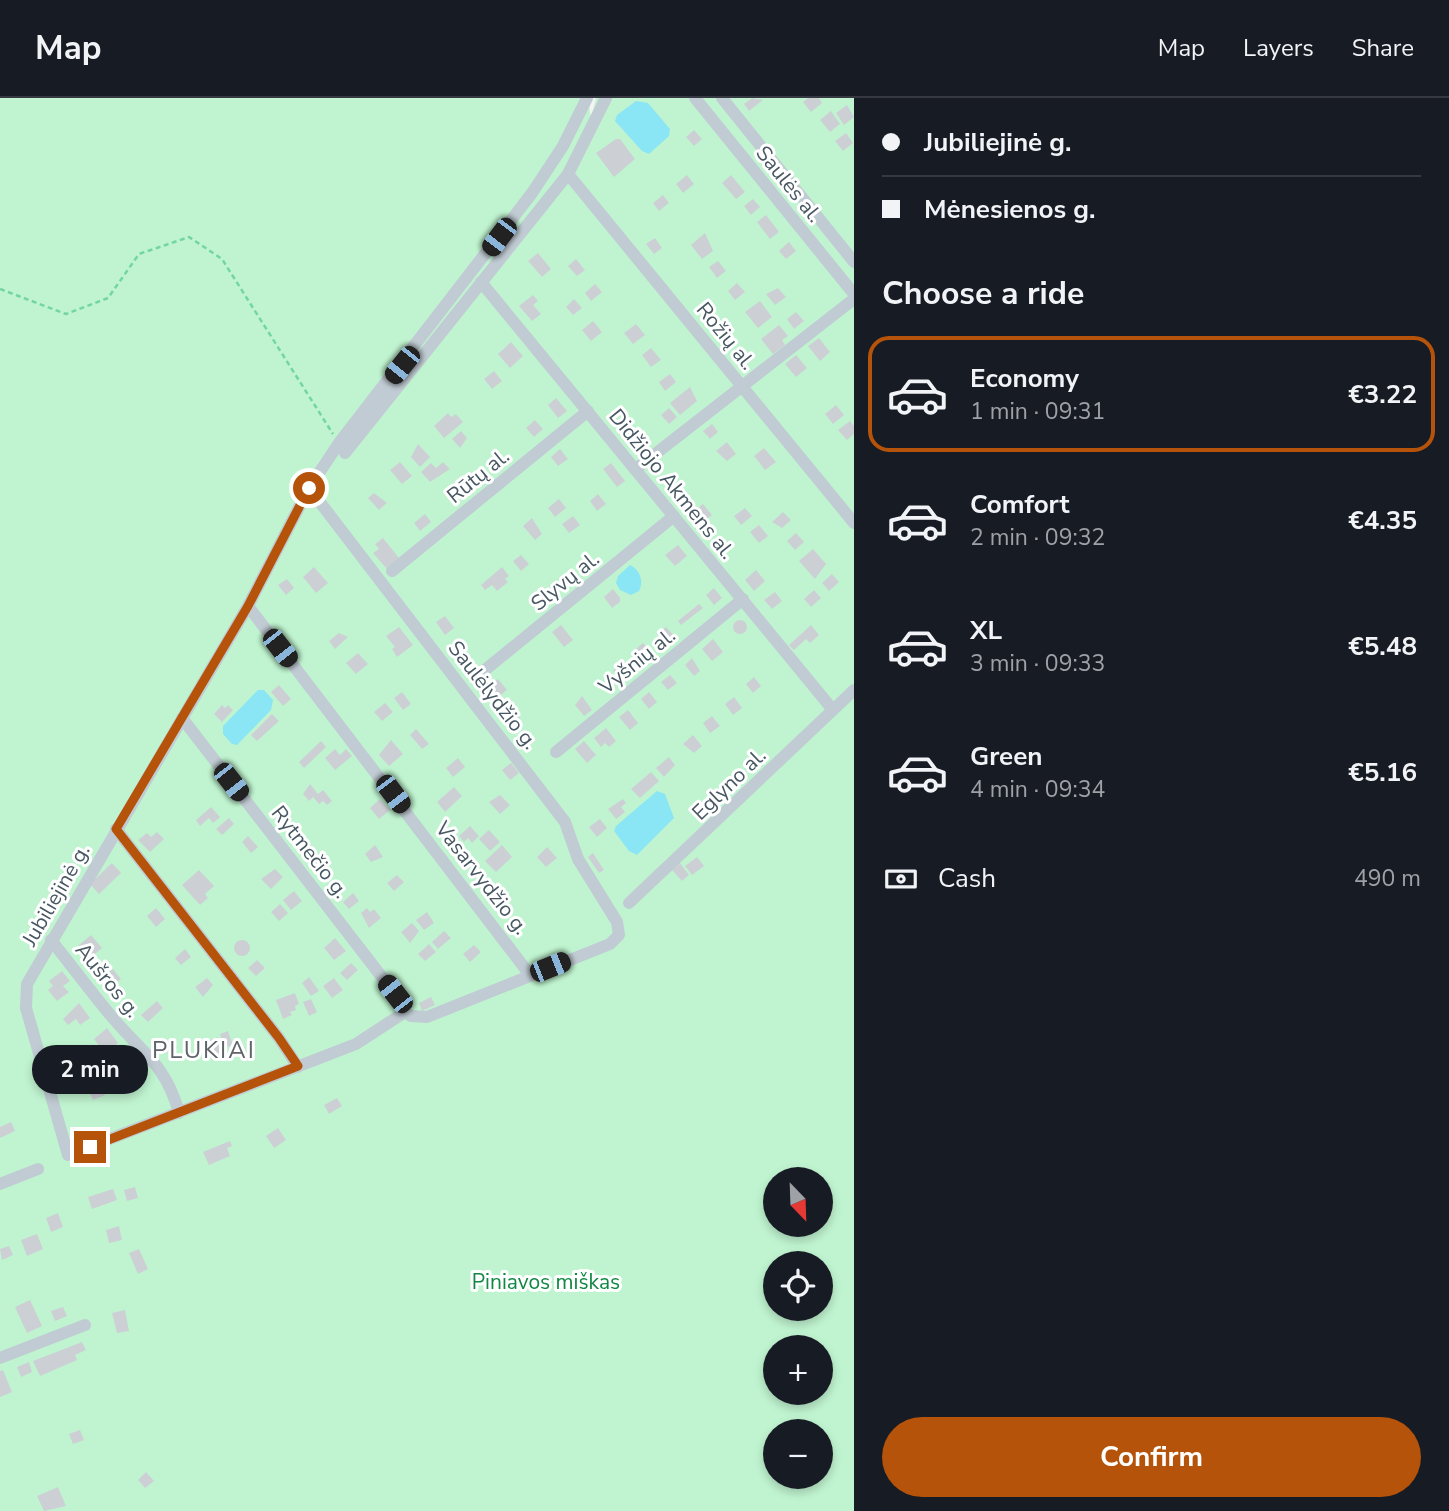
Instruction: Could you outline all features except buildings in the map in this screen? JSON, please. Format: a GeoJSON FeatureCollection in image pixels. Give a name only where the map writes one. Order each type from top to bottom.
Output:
{"type":"FeatureCollection","features":[{"type":"Feature","properties":{"kind":"street"},"geometry":{"type":"LineString","coordinates":[[342,448],[532,193],[563,146],[587,98]]}},
{"type":"Feature","properties":{"kind":"street"},"geometry":{"type":"LineString","coordinates":[[342,448],[568,174],[606,98]]}},
{"type":"Feature","properties":{"kind":"street","name":"Saulės al."},"geometry":{"type":"LineString","coordinates":[[695,98],[854,296]]}},
{"type":"Feature","properties":{"kind":"street"},"geometry":{"type":"LineString","coordinates":[[722,98],[854,262]]}},
{"type":"Feature","properties":{"kind":"street","name":"Rožių al."},"geometry":{"type":"LineString","coordinates":[[568,174],[854,523]]}},
{"type":"Feature","properties":{"kind":"street","name":"Didžiojo Akmens al."},"geometry":{"type":"LineString","coordinates":[[481,282],[833,710]]}},
{"type":"Feature","properties":{"kind":"street"},"geometry":{"type":"LineString","coordinates":[[636,469],[854,296]]}},
{"type":"Feature","properties":{"kind":"street","name":"Rūtų al."},"geometry":{"type":"LineString","coordinates":[[392,571],[588,411]]}},
{"type":"Feature","properties":{"kind":"street","name":"Jubiliejinė g."},"geometry":{"type":"LineString","coordinates":[[179,1113],[68,1155],[26,1008],[27,985],[248,606],[309,488],[342,448]]}},
{"type":"Feature","properties":{"kind":"street","name":"Saulėlydžio g."},"geometry":{"type":"LineString","coordinates":[[309,488],[565,822],[578,859],[620,928],[617,939],[530,975]]}},
{"type":"Feature","properties":{"kind":"street","name":"Slyvų al."},"geometry":{"type":"LineString","coordinates":[[480,674],[674,516]]}},
{"type":"Feature","properties":{"kind":"street","name":"Vyšnių al."},"geometry":{"type":"LineString","coordinates":[[556,752],[743,599]]}},
{"type":"Feature","properties":{"kind":"street","name":"Vasarvydžio g."},"geometry":{"type":"LineString","coordinates":[[248,606],[530,975]]}},
{"type":"Feature","properties":{"kind":"street","name":"Eglyno al."},"geometry":{"type":"LineString","coordinates":[[629,903],[854,690]]}},
{"type":"Feature","properties":{"kind":"street","name":"Rytmečio g."},"geometry":{"type":"LineString","coordinates":[[182,718],[395,994],[405,1012]]}},
{"type":"Feature","properties":{"kind":"street"},"geometry":{"type":"LineString","coordinates":[[116,829],[271,1027],[298,1066]]}},
{"type":"Feature","properties":{"kind":"street","name":"Aušros g."},"geometry":{"type":"LineString","coordinates":[[51,940],[113,1019],[163,1071],[173,1087],[179,1113]]}},
{"type":"Feature","properties":{"kind":"street"},"geometry":{"type":"LineString","coordinates":[[179,1113],[356,1044],[405,1012],[411,1016],[427,1017],[530,975]]}},
{"type":"Feature","properties":{"kind":"street"},"geometry":{"type":"LineString","coordinates":[[0,1184],[38,1169]]}},
{"type":"Feature","properties":{"kind":"street"},"geometry":{"type":"LineString","coordinates":[[0,1358],[85,1325]]}},
{"type":"Feature","properties":{"kind":"path"},"geometry":{"type":"LineString","coordinates":[[0,289],[66,314],[108,298],[139,254],[189,237],[222,259],[342,448]]}},
{"type":"Feature","properties":{"kind":"green space","name":"Piniavos miškas"},"geometry":{"type":"Polygon","coordinates":[[[0,98],[588,98],[591,118],[596,98],[854,98],[854,1511],[0,1511],[0,98]]]}},
{"type":"Feature","properties":{"kind":"water"},"geometry":{"type":"Polygon","coordinates":[[[636,101],[648,103],[670,129],[669,136],[649,154],[642,151],[615,121],[617,115],[636,101]]]}},
{"type":"Feature","properties":{"kind":"water"},"geometry":{"type":"Polygon","coordinates":[[[630,565],[639,573],[641,580],[639,591],[631,595],[620,590],[616,583],[618,576],[630,565]]]}},
{"type":"Feature","properties":{"kind":"water"},"geometry":{"type":"Polygon","coordinates":[[[258,690],[264,690],[273,700],[271,710],[237,745],[232,744],[223,734],[223,726],[258,690]]]}},
{"type":"Feature","properties":{"kind":"water"},"geometry":{"type":"Polygon","coordinates":[[[657,791],[665,794],[674,818],[637,855],[629,851],[614,831],[616,826],[657,791]]]}},
{"type":"Feature","properties":{"kind":"district","name":"PLUKIAI"},"geometry":{"type":"Point","coordinates":[204,1050]}},
{"type":"Feature","properties":{"kind":"route"},"geometry":{"type":"LineString","coordinates":[[90,1147],[298,1066],[116,829],[248,606],[309,488]]}}]}
